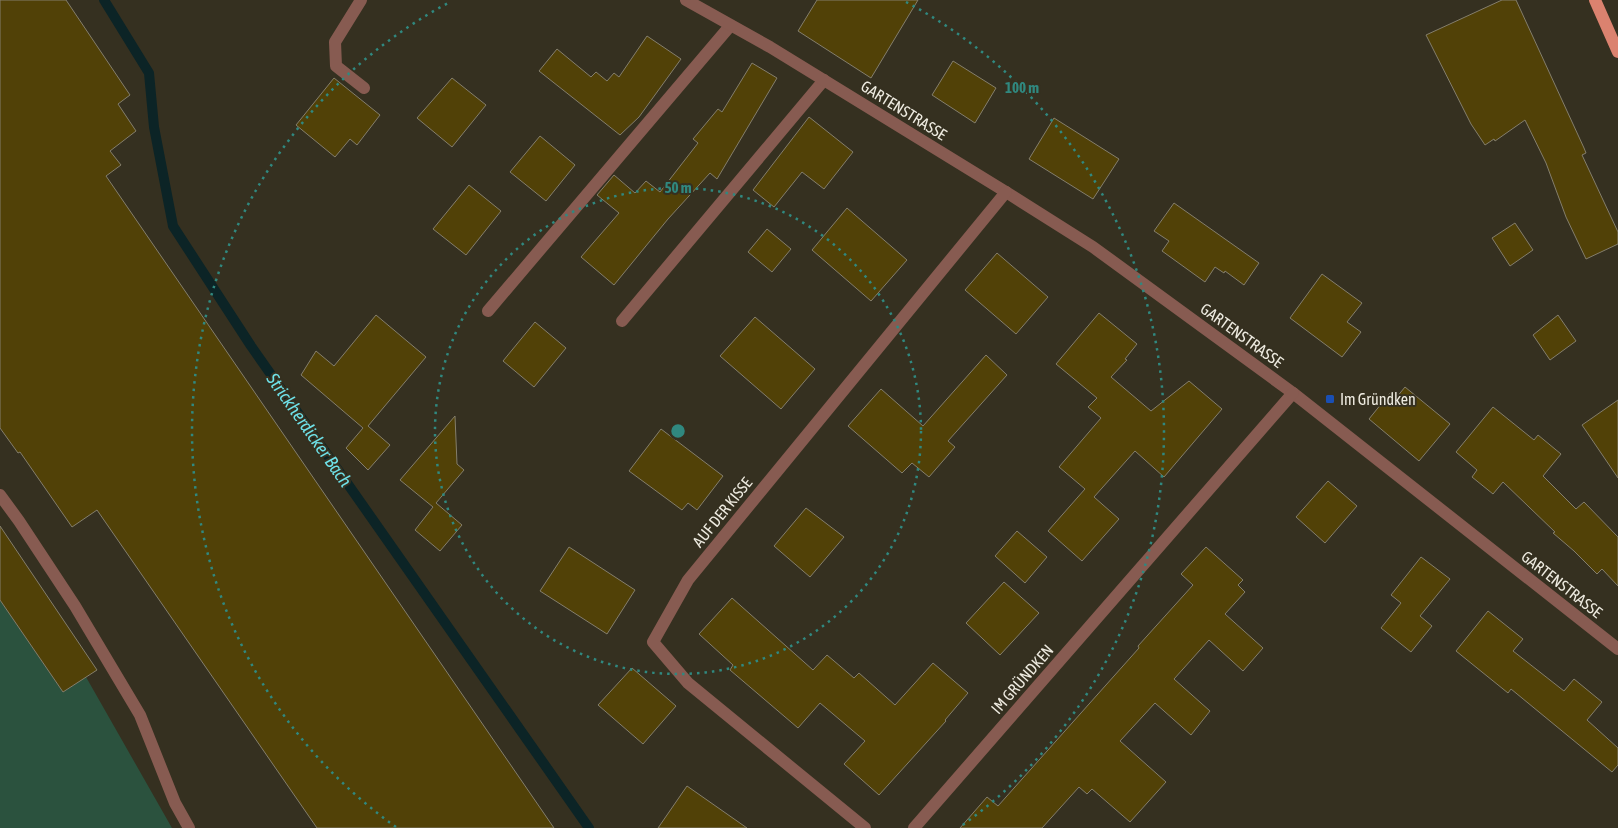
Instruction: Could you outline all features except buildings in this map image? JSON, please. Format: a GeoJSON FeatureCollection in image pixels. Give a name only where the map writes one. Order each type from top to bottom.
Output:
{"type":"FeatureCollection","features":[{"type":"Feature","properties":{"kind":"main road"},"geometry":{"type":"LineString","coordinates":[[1595,0],[1618,52]]}},
{"type":"Feature","properties":{"kind":"street"},"geometry":{"type":"LineString","coordinates":[[361,0],[335,42],[336,66],[364,88]]}},
{"type":"Feature","properties":{"kind":"street","name":"GARTENSTRASSE"},"geometry":{"type":"LineString","coordinates":[[686,0],[770,47],[1093,247],[1293,393],[1618,649]]}},
{"type":"Feature","properties":{"kind":"street"},"geometry":{"type":"LineString","coordinates":[[488,311],[730,26]]}},
{"type":"Feature","properties":{"kind":"street"},"geometry":{"type":"LineString","coordinates":[[622,320],[824,80]]}},
{"type":"Feature","properties":{"kind":"street","name":"AUF DER KISSE"},"geometry":{"type":"LineString","coordinates":[[865,828],[688,683],[653,642],[688,580],[1006,192]]}},
{"type":"Feature","properties":{"kind":"street","name":"IM GRÜNDKEN"},"geometry":{"type":"LineString","coordinates":[[914,828],[1293,393]]}},
{"type":"Feature","properties":{"kind":"street"},"geometry":{"type":"LineString","coordinates":[[0,495],[75,606],[140,715],[175,802],[189,828]]}},
{"type":"Feature","properties":{"kind":"green space"},"geometry":{"type":"Polygon","coordinates":[[[0,600],[63,692],[86,677],[172,828],[0,828],[0,600]]]}},
{"type":"Feature","properties":{"kind":"waterway","name":"Strickherdicker Bach"},"geometry":{"type":"LineString","coordinates":[[104,0],[149,73],[154,127],[173,226],[251,346],[589,828]]}},
{"type":"Feature","properties":{"kind":"place","name":"Im Gründken"},"geometry":{"type":"Point","coordinates":[1330,399]}}]}
